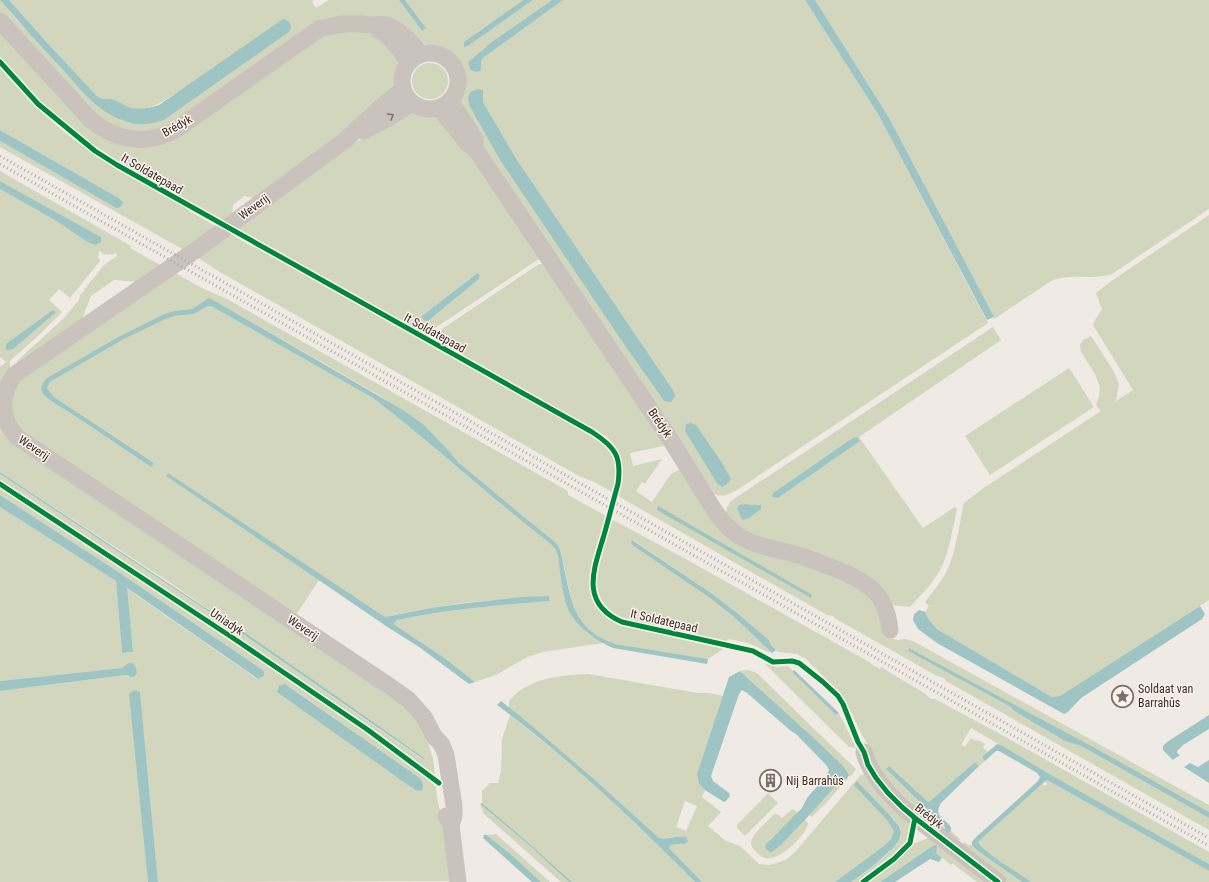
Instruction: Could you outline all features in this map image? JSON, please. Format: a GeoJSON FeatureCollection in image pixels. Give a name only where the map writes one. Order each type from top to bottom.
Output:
{"type":"FeatureCollection","features":[{"type":"Feature","properties":{"kind":"street","name":"Brédyk"},"geometry":{"type":"LineString","coordinates":[[0,21],[91,120],[102,128],[121,137],[141,140],[156,138],[180,127],[318,29],[336,24],[347,23],[385,25],[400,32],[411,42],[415,58]]}},
{"type":"Feature","properties":{"kind":"street"},"geometry":{"type":"LineString","coordinates":[[432,53],[444,56],[453,64],[458,81],[456,91],[445,104],[432,109],[425,109],[408,96],[402,82],[402,75],[405,68],[415,58],[432,53]]}},
{"type":"Feature","properties":{"kind":"street","name":"Weverij"},"geometry":{"type":"LineString","coordinates":[[408,96],[382,106],[344,141],[196,250],[14,375],[5,387],[1,407],[5,421],[17,437],[388,685],[408,700],[424,717],[434,736],[442,745],[446,755],[454,806],[454,816],[451,825],[458,882]]}},
{"type":"Feature","properties":{"kind":"street","name":"Brédyk"},"geometry":{"type":"LineString","coordinates":[[445,104],[468,144],[476,150],[678,450],[724,524],[735,534],[748,541],[796,554],[862,581],[879,595],[889,619],[890,630]]}},
{"type":"Feature","properties":{"kind":"street","name":"Brédyk"},"geometry":{"type":"LineString","coordinates":[[864,752],[868,765],[876,778],[902,807],[998,882]]}},
{"type":"Feature","properties":{"kind":"green space"},"geometry":{"type":"Polygon","coordinates":[[[0,0],[86,95],[164,120],[289,32],[156,105],[135,109],[129,108],[115,100],[103,99],[97,96],[9,0],[314,0],[312,2],[316,8],[329,0],[399,0],[422,31],[426,28],[405,0],[523,0],[476,33],[465,47],[533,0],[552,0],[493,41],[468,62],[470,69],[481,70],[481,61],[483,58],[563,0],[805,0],[878,114],[988,323],[737,490],[721,496],[710,492],[486,151],[460,103],[463,84],[461,66],[454,57],[443,49],[426,45],[383,19],[369,16],[355,16],[168,127],[141,133],[118,128],[95,114],[0,13],[0,0]],[[483,90],[470,107],[500,160],[623,343],[664,401],[671,401],[674,396],[673,390],[517,160],[483,102],[483,90]]]}},
{"type":"Feature","properties":{"kind":"green space"},"geometry":{"type":"Polygon","coordinates":[[[815,0],[1209,0],[1209,209],[1112,274],[1096,277],[1066,277],[1051,281],[994,319],[888,116],[815,0]]]}},
{"type":"Feature","properties":{"kind":"green space"},"geometry":{"type":"Polygon","coordinates":[[[352,29],[372,34],[385,41],[399,59],[399,66],[394,87],[346,132],[254,198],[244,196],[233,205],[232,216],[225,221],[195,205],[194,206],[119,162],[88,141],[41,102],[0,57],[0,30],[132,145],[321,35],[352,29]]]}},
{"type":"Feature","properties":{"kind":"green space"},"geometry":{"type":"Polygon","coordinates":[[[433,63],[443,68],[447,74],[447,88],[443,94],[437,98],[427,99],[417,94],[413,88],[412,78],[417,68],[423,64],[433,63]]]}},
{"type":"Feature","properties":{"kind":"green space"},"geometry":{"type":"Polygon","coordinates":[[[0,68],[43,113],[73,139],[121,171],[189,209],[189,211],[217,227],[184,250],[0,147],[0,141],[116,208],[118,208],[123,202],[119,198],[0,130],[0,68]]]}},
{"type":"Feature","properties":{"kind":"green space"},"geometry":{"type":"Polygon","coordinates":[[[409,112],[415,112],[438,118],[467,150],[542,257],[425,334],[260,243],[261,242],[236,228],[352,144],[409,112]],[[477,273],[422,316],[426,321],[428,321],[479,279],[480,277],[477,273]]]}},
{"type":"Feature","properties":{"kind":"green space"},"geometry":{"type":"Polygon","coordinates":[[[0,171],[131,246],[130,248],[162,266],[138,282],[114,280],[91,296],[82,319],[19,364],[17,361],[63,319],[79,300],[80,295],[104,265],[117,256],[116,253],[112,255],[104,255],[100,251],[98,252],[100,261],[70,298],[59,289],[49,300],[62,312],[10,361],[10,368],[0,384],[0,366],[6,362],[0,357],[0,189],[58,222],[87,242],[95,245],[101,242],[101,237],[0,181],[0,171]]]}},
{"type":"Feature","properties":{"kind":"green space"},"geometry":{"type":"Polygon","coordinates":[[[1209,215],[1209,600],[1060,696],[1052,697],[937,629],[929,620],[925,612],[929,606],[925,602],[949,566],[956,543],[964,503],[985,487],[1101,411],[1096,405],[1100,387],[1095,374],[1081,352],[1080,345],[1083,340],[1091,336],[1113,370],[1119,384],[1116,401],[1133,390],[1093,325],[1102,309],[1096,293],[1209,215]]]}},
{"type":"Feature","properties":{"kind":"green space"},"geometry":{"type":"Polygon","coordinates":[[[229,233],[590,435],[610,452],[613,459],[615,473],[612,492],[579,476],[220,272],[197,257],[229,233]]]}},
{"type":"Feature","properties":{"kind":"green space"},"geometry":{"type":"Polygon","coordinates":[[[539,264],[544,264],[668,445],[630,453],[633,466],[662,459],[645,484],[642,482],[636,491],[652,502],[671,474],[683,468],[718,525],[859,588],[870,599],[879,614],[883,636],[897,640],[905,639],[913,641],[1209,805],[1209,812],[1099,750],[909,648],[908,651],[1009,706],[1014,711],[1065,741],[1081,746],[1209,818],[1209,830],[946,681],[944,678],[937,676],[833,616],[827,615],[618,496],[622,465],[618,450],[607,437],[436,341],[434,337],[436,333],[539,264]]]}},
{"type":"Feature","properties":{"kind":"green space"},"geometry":{"type":"Polygon","coordinates":[[[175,273],[202,288],[227,299],[568,491],[568,495],[606,516],[592,562],[590,576],[591,591],[596,604],[605,615],[621,625],[723,649],[708,659],[615,644],[591,631],[583,623],[577,613],[570,592],[559,547],[555,542],[458,462],[423,424],[377,394],[222,305],[199,306],[192,309],[164,314],[122,335],[43,383],[41,388],[43,394],[51,401],[151,467],[154,463],[54,397],[47,388],[50,382],[124,339],[166,319],[175,316],[194,314],[208,306],[211,306],[373,398],[552,545],[558,556],[565,597],[587,633],[603,643],[543,652],[527,657],[496,675],[475,682],[446,659],[394,623],[397,620],[416,616],[492,606],[549,601],[549,596],[460,603],[385,617],[168,473],[166,476],[319,580],[296,615],[19,431],[8,405],[16,382],[175,273]]]}},
{"type":"Feature","properties":{"kind":"green space"},"geometry":{"type":"Polygon","coordinates":[[[993,327],[1001,340],[859,437],[923,528],[955,507],[957,509],[943,564],[933,581],[910,607],[891,605],[738,526],[726,513],[727,507],[731,501],[993,327]],[[854,437],[773,493],[772,497],[778,498],[860,441],[854,437]]]}},
{"type":"Feature","properties":{"kind":"green space"},"geometry":{"type":"Polygon","coordinates":[[[1069,368],[1094,407],[990,475],[965,436],[1069,368]]]}},
{"type":"Feature","properties":{"kind":"green space"},"geometry":{"type":"Polygon","coordinates":[[[0,426],[411,711],[427,738],[433,759],[435,775],[370,727],[238,637],[0,480],[0,474],[223,621],[224,620],[169,582],[0,472],[0,426]],[[235,627],[234,628],[422,759],[423,758],[332,693],[235,627]]]}},
{"type":"Feature","properties":{"kind":"green space"},"geometry":{"type":"Polygon","coordinates":[[[0,488],[234,643],[366,733],[429,780],[436,787],[452,881],[158,882],[140,693],[134,690],[130,694],[148,882],[0,882],[0,691],[126,675],[128,677],[137,673],[136,667],[133,663],[122,668],[0,681],[0,507],[116,581],[122,653],[133,652],[126,588],[257,679],[264,676],[264,671],[120,573],[0,495],[0,488]],[[286,684],[374,760],[415,790],[420,791],[348,728],[286,684]]]}},
{"type":"Feature","properties":{"kind":"green space"},"geometry":{"type":"Polygon","coordinates":[[[613,520],[684,558],[880,669],[881,667],[924,693],[931,699],[935,699],[1004,736],[1209,852],[1209,864],[971,728],[961,745],[965,747],[971,738],[985,744],[983,747],[988,752],[982,757],[985,761],[979,766],[975,762],[928,802],[889,766],[886,769],[945,828],[945,831],[948,834],[951,831],[960,839],[959,841],[955,842],[937,829],[892,789],[876,765],[870,748],[839,692],[806,659],[797,654],[778,652],[770,644],[769,640],[737,613],[711,593],[633,540],[632,544],[710,598],[734,617],[772,653],[740,641],[728,639],[727,642],[630,620],[618,616],[610,611],[603,602],[599,593],[597,572],[602,550],[613,520]]]}},
{"type":"Feature","properties":{"kind":"green space"},"geometry":{"type":"Polygon","coordinates":[[[764,663],[775,667],[788,666],[793,671],[792,672],[835,714],[839,714],[856,748],[849,747],[764,663]]]}},
{"type":"Feature","properties":{"kind":"green space"},"geometry":{"type":"Polygon","coordinates":[[[748,670],[757,673],[856,769],[850,777],[740,671],[748,670]]]}},
{"type":"Feature","properties":{"kind":"green space"},"geometry":{"type":"Polygon","coordinates":[[[588,674],[723,696],[697,774],[699,784],[705,790],[702,797],[721,812],[708,826],[726,841],[740,846],[759,864],[769,865],[787,859],[795,852],[859,777],[867,774],[912,822],[909,842],[893,858],[860,882],[851,882],[883,858],[897,842],[901,834],[900,827],[897,823],[857,781],[892,826],[894,831],[891,839],[885,845],[835,882],[702,882],[669,847],[672,845],[682,845],[683,836],[659,838],[594,779],[509,708],[509,701],[525,687],[545,679],[567,675],[588,674]],[[685,801],[676,827],[686,831],[697,806],[685,801]]]}},
{"type":"Feature","properties":{"kind":"green space"},"geometry":{"type":"Polygon","coordinates":[[[510,715],[602,792],[695,882],[572,882],[482,803],[482,791],[490,783],[498,783],[501,772],[502,739],[510,715]]]}},
{"type":"Feature","properties":{"kind":"green space"},"geometry":{"type":"Polygon","coordinates":[[[847,779],[812,817],[809,815],[839,782],[847,779]]]}},
{"type":"Feature","properties":{"kind":"green space"},"geometry":{"type":"Polygon","coordinates":[[[1047,780],[1209,871],[1209,882],[1031,882],[985,851],[978,844],[978,842],[1042,784],[1045,786],[1047,784],[1045,782],[1047,780]]]}},
{"type":"Feature","properties":{"kind":"green space"},"geometry":{"type":"Polygon","coordinates":[[[768,793],[778,803],[745,836],[737,828],[737,825],[768,793]]]}},
{"type":"Feature","properties":{"kind":"green space"},"geometry":{"type":"Polygon","coordinates":[[[480,804],[530,846],[569,882],[561,882],[484,814],[480,804]]]}},
{"type":"Feature","properties":{"kind":"green space"},"geometry":{"type":"Polygon","coordinates":[[[793,809],[798,813],[769,840],[772,852],[781,845],[805,819],[808,823],[803,834],[784,852],[777,856],[765,858],[761,856],[755,851],[751,843],[755,834],[774,814],[777,814],[782,818],[793,809]]]}},
{"type":"Feature","properties":{"kind":"green space"},"geometry":{"type":"Polygon","coordinates":[[[496,834],[550,882],[541,882],[487,835],[496,834]]]}},
{"type":"Feature","properties":{"kind":"green space"},"geometry":{"type":"Polygon","coordinates":[[[930,837],[990,882],[977,882],[952,863],[951,865],[936,853],[934,845],[880,882],[865,882],[895,861],[911,845],[930,837]]]}},
{"type":"Feature","properties":{"kind":"green space"},"geometry":{"type":"Polygon","coordinates":[[[964,842],[968,845],[972,845],[978,851],[1022,882],[1006,882],[963,849],[964,842]]]}},
{"type":"Feature","properties":{"kind":"water"},"geometry":{"type":"Polygon","coordinates":[[[0,0],[9,0],[97,96],[103,99],[114,99],[128,107],[137,109],[159,105],[283,19],[290,24],[291,27],[289,32],[164,120],[148,124],[138,124],[127,122],[113,116],[97,106],[0,0]]]}},
{"type":"Feature","properties":{"kind":"water"},"geometry":{"type":"Polygon","coordinates":[[[399,0],[405,0],[426,28],[422,31],[399,0]]]}},
{"type":"Feature","properties":{"kind":"water"},"geometry":{"type":"Polygon","coordinates":[[[523,0],[533,0],[468,46],[464,47],[464,42],[523,0]]]}},
{"type":"Feature","properties":{"kind":"water"},"geometry":{"type":"Polygon","coordinates":[[[552,0],[563,0],[483,58],[481,61],[481,70],[476,72],[470,69],[468,62],[493,41],[552,0]]]}},
{"type":"Feature","properties":{"kind":"water"},"geometry":{"type":"Polygon","coordinates":[[[805,0],[815,0],[888,116],[994,317],[987,320],[878,114],[805,0]]]}},
{"type":"Feature","properties":{"kind":"water"},"geometry":{"type":"Polygon","coordinates":[[[478,89],[483,90],[483,102],[517,160],[673,390],[675,396],[671,402],[664,401],[623,343],[500,160],[470,107],[468,99],[470,92],[478,89]]]}},
{"type":"Feature","properties":{"kind":"water"},"geometry":{"type":"Polygon","coordinates":[[[0,130],[119,198],[123,202],[122,205],[116,208],[0,141],[0,130]]]}},
{"type":"Feature","properties":{"kind":"water"},"geometry":{"type":"Polygon","coordinates":[[[0,181],[101,237],[101,242],[95,245],[87,242],[58,222],[0,189],[0,181]]]}},
{"type":"Feature","properties":{"kind":"water"},"geometry":{"type":"Polygon","coordinates":[[[477,273],[480,275],[479,279],[428,321],[423,319],[422,316],[477,273]]]}},
{"type":"Feature","properties":{"kind":"water"},"geometry":{"type":"Polygon","coordinates":[[[209,298],[403,410],[423,424],[458,462],[555,542],[559,547],[569,592],[577,613],[583,623],[591,631],[603,639],[615,644],[708,659],[707,664],[613,648],[594,638],[583,629],[569,611],[563,592],[558,556],[552,545],[373,398],[211,306],[208,306],[194,314],[175,316],[166,319],[124,339],[50,382],[47,388],[54,397],[154,463],[151,467],[51,401],[43,394],[41,388],[47,378],[122,335],[164,314],[192,309],[209,298]]]}},
{"type":"Feature","properties":{"kind":"water"},"geometry":{"type":"Polygon","coordinates":[[[53,310],[56,312],[13,349],[6,350],[6,344],[53,310]]]}},
{"type":"Feature","properties":{"kind":"water"},"geometry":{"type":"Polygon","coordinates":[[[691,423],[696,425],[731,479],[722,487],[717,483],[685,431],[686,424],[691,423]]]}},
{"type":"Feature","properties":{"kind":"water"},"geometry":{"type":"Polygon","coordinates":[[[854,437],[858,438],[860,441],[778,498],[772,497],[773,493],[854,437]]]}},
{"type":"Feature","properties":{"kind":"water"},"geometry":{"type":"Polygon","coordinates":[[[0,472],[224,620],[223,621],[0,474],[0,472]]]}},
{"type":"Feature","properties":{"kind":"water"},"geometry":{"type":"Polygon","coordinates":[[[168,473],[385,617],[430,608],[522,597],[549,596],[550,601],[492,606],[416,616],[397,620],[394,623],[446,659],[475,682],[469,684],[419,647],[166,476],[168,473]]]}},
{"type":"Feature","properties":{"kind":"water"},"geometry":{"type":"Polygon","coordinates":[[[0,495],[120,573],[264,671],[264,676],[258,679],[127,588],[133,652],[122,653],[116,581],[0,507],[0,495]]]}},
{"type":"Feature","properties":{"kind":"water"},"geometry":{"type":"Polygon","coordinates":[[[739,505],[761,505],[761,509],[749,518],[742,520],[737,508],[739,505]]]}},
{"type":"Feature","properties":{"kind":"water"},"geometry":{"type":"Polygon","coordinates":[[[658,506],[812,595],[811,598],[657,510],[658,506]]]}},
{"type":"Feature","properties":{"kind":"water"},"geometry":{"type":"Polygon","coordinates":[[[632,540],[711,593],[769,640],[770,644],[776,650],[772,653],[734,617],[710,598],[631,544],[632,540]]]}},
{"type":"Feature","properties":{"kind":"water"},"geometry":{"type":"Polygon","coordinates":[[[1200,606],[1205,614],[1202,619],[1081,698],[1068,712],[1064,714],[937,643],[918,629],[913,620],[914,614],[919,610],[925,612],[929,620],[937,629],[1052,697],[1060,696],[1200,606]]]}},
{"type":"Feature","properties":{"kind":"water"},"geometry":{"type":"Polygon","coordinates":[[[235,626],[424,758],[423,759],[234,628],[235,626]]]}},
{"type":"Feature","properties":{"kind":"water"},"geometry":{"type":"Polygon","coordinates":[[[909,648],[1099,750],[1209,812],[1209,818],[1081,746],[1065,741],[1014,711],[1009,706],[908,651],[909,648]]]}},
{"type":"Feature","properties":{"kind":"water"},"geometry":{"type":"Polygon","coordinates":[[[129,663],[133,663],[136,667],[137,673],[135,676],[131,677],[126,675],[0,691],[0,681],[122,668],[129,663]]]}},
{"type":"Feature","properties":{"kind":"water"},"geometry":{"type":"Polygon","coordinates":[[[794,670],[839,714],[835,714],[792,672],[794,670]]]}},
{"type":"Feature","properties":{"kind":"water"},"geometry":{"type":"Polygon","coordinates":[[[740,671],[819,743],[843,766],[849,775],[847,779],[839,782],[781,845],[772,852],[765,848],[766,844],[802,808],[807,798],[826,776],[829,770],[827,766],[796,734],[742,690],[739,694],[711,776],[713,781],[729,793],[730,796],[724,802],[705,790],[699,784],[697,774],[729,677],[740,671]]]}},
{"type":"Feature","properties":{"kind":"water"},"geometry":{"type":"Polygon","coordinates":[[[285,684],[421,779],[423,788],[420,791],[415,790],[277,692],[279,686],[285,684]]]}},
{"type":"Feature","properties":{"kind":"water"},"geometry":{"type":"Polygon","coordinates":[[[134,690],[140,692],[158,882],[148,882],[129,694],[134,690]]]}},
{"type":"Feature","properties":{"kind":"water"},"geometry":{"type":"Polygon","coordinates":[[[501,701],[594,779],[659,838],[686,837],[688,841],[686,843],[669,847],[702,882],[695,882],[599,790],[549,746],[497,705],[501,701]]]}},
{"type":"Feature","properties":{"kind":"water"},"geometry":{"type":"Polygon","coordinates":[[[1209,715],[1209,729],[1183,745],[1177,751],[1180,755],[1173,760],[1163,750],[1163,746],[1167,742],[1209,715]]]}},
{"type":"Feature","properties":{"kind":"water"},"geometry":{"type":"Polygon","coordinates":[[[997,744],[1209,864],[1209,871],[1047,780],[978,842],[993,857],[1031,882],[1022,882],[978,851],[972,845],[974,839],[1038,781],[1040,777],[1037,773],[999,751],[996,751],[985,761],[982,757],[997,744]]]}},
{"type":"Feature","properties":{"kind":"water"},"geometry":{"type":"Polygon","coordinates":[[[1209,760],[1209,783],[1184,767],[1190,763],[1198,767],[1209,760]]]}},
{"type":"Feature","properties":{"kind":"water"},"geometry":{"type":"Polygon","coordinates":[[[975,762],[979,766],[941,803],[939,808],[938,811],[940,816],[951,827],[951,831],[948,834],[945,831],[945,827],[886,769],[889,766],[928,802],[975,762]]]}},
{"type":"Feature","properties":{"kind":"water"},"geometry":{"type":"Polygon","coordinates":[[[857,781],[888,813],[899,826],[901,832],[899,840],[893,848],[873,866],[851,882],[835,882],[885,845],[891,839],[894,831],[887,820],[854,785],[857,781]]]}},
{"type":"Feature","properties":{"kind":"water"},"geometry":{"type":"Polygon","coordinates":[[[482,803],[572,882],[569,882],[530,846],[480,804],[482,803]]]}},
{"type":"Feature","properties":{"kind":"water"},"geometry":{"type":"Polygon","coordinates":[[[484,835],[487,835],[514,857],[541,882],[532,882],[483,838],[484,835]]]}},
{"type":"Feature","properties":{"kind":"water"},"geometry":{"type":"Polygon","coordinates":[[[934,845],[937,846],[936,853],[942,858],[939,862],[930,859],[895,882],[880,882],[934,845]]]}},
{"type":"Feature","properties":{"kind":"railway"},"geometry":{"type":"LineString","coordinates":[[0,156],[1209,838]]}},
{"type":"Feature","properties":{"kind":"railway"},"geometry":{"type":"LineString","coordinates":[[0,164],[1209,846]]}},
{"type":"Feature","properties":{"kind":"cycle path","name":"It Soldatepaad"},"geometry":{"type":"LineString","coordinates":[[0,62],[38,104],[95,151],[117,165],[600,437],[615,453],[619,466],[618,484],[597,560],[593,584],[595,595],[600,605],[608,614],[622,622],[753,651],[773,662],[792,661],[799,663],[838,696],[843,704],[858,742],[864,752],[868,765],[888,793],[915,818],[998,882]]}},
{"type":"Feature","properties":{"kind":"cycle path","name":"Uniadyk"},"geometry":{"type":"LineString","coordinates":[[0,484],[236,640],[368,730],[439,783]]}},
{"type":"Feature","properties":{"kind":"cycle path"},"geometry":{"type":"LineString","coordinates":[[863,882],[894,859],[910,843],[915,818]]}},
{"type":"Feature","properties":{"kind":"place","name":"Soldaat van Barrahûs"},"geometry":{"type":"Point","coordinates":[1123,696]}},
{"type":"Feature","properties":{"kind":"place","name":"Nij Barrahûs"},"geometry":{"type":"Point","coordinates":[771,781]}}]}
